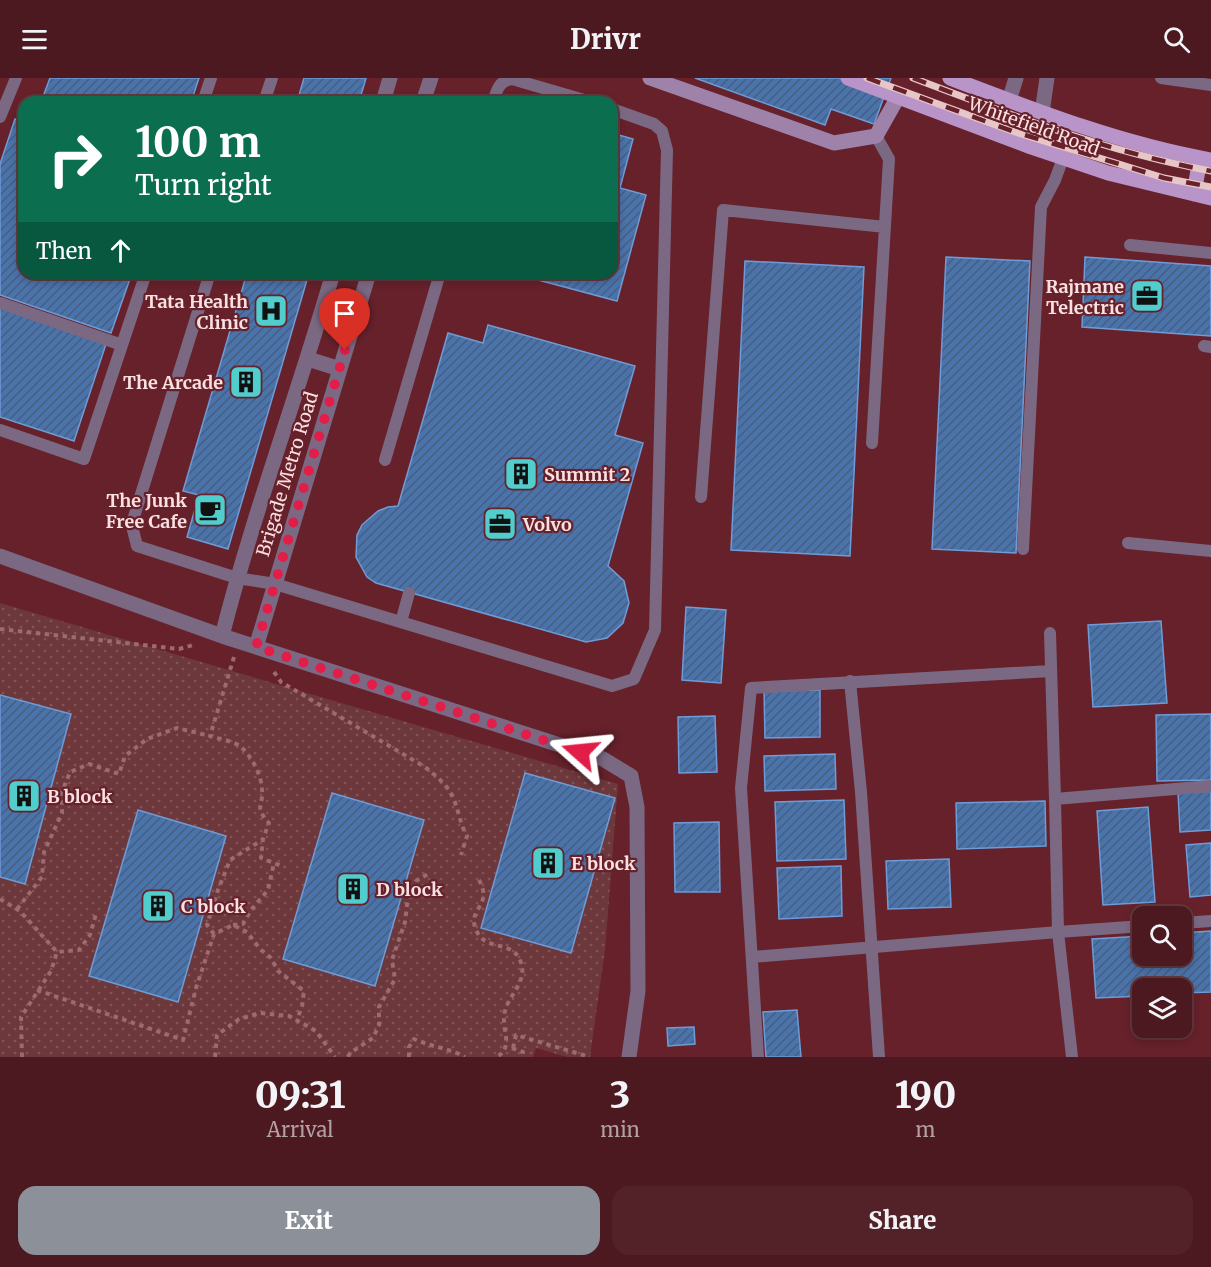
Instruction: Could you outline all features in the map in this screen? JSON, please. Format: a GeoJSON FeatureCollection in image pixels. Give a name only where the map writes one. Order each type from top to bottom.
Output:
{"type":"FeatureCollection","features":[{"type":"Feature","properties":{"kind":"main road","name":"Whitefield Road"},"geometry":{"type":"LineString","coordinates":[[848,78],[1108,173],[1211,198]]}},
{"type":"Feature","properties":{"kind":"main road","name":"Whitefield Road"},"geometry":{"type":"LineString","coordinates":[[950,78],[1042,113],[1126,141],[1205,159]]}},
{"type":"Feature","properties":{"kind":"main road"},"geometry":{"type":"LineString","coordinates":[[1194,194],[1205,159]]}},
{"type":"Feature","properties":{"kind":"street"},"geometry":{"type":"LineString","coordinates":[[385,96],[390,78]]}},
{"type":"Feature","properties":{"kind":"street"},"geometry":{"type":"LineString","coordinates":[[425,96],[431,78]]}},
{"type":"Feature","properties":{"kind":"street"},"geometry":{"type":"LineString","coordinates":[[650,78],[834,142],[876,136],[898,97]]}},
{"type":"Feature","properties":{"kind":"street"},"geometry":{"type":"LineString","coordinates":[[1009,101],[1016,78]]}},
{"type":"Feature","properties":{"kind":"street"},"geometry":{"type":"LineString","coordinates":[[1042,113],[1047,78]]}},
{"type":"Feature","properties":{"kind":"street","name":"Brigade Metro Road"},"geometry":{"type":"LineString","coordinates":[[222,636],[237,578],[308,359],[331,279]]}},
{"type":"Feature","properties":{"kind":"street","name":"Brigade Metro Road"},"geometry":{"type":"LineString","coordinates":[[256,647],[367,279]]}},
{"type":"Feature","properties":{"kind":"street"},"geometry":{"type":"LineString","coordinates":[[308,359],[340,369]]}},
{"type":"Feature","properties":{"kind":"street"},"geometry":{"type":"LineString","coordinates":[[0,556],[239,642],[603,759],[631,776],[638,807],[638,991],[629,1057]]}},
{"type":"Feature","properties":{"kind":"lane"},"geometry":{"type":"LineString","coordinates":[[0,117],[16,78]]}},
{"type":"Feature","properties":{"kind":"lane"},"geometry":{"type":"LineString","coordinates":[[205,96],[211,78]]}},
{"type":"Feature","properties":{"kind":"lane"},"geometry":{"type":"LineString","coordinates":[[266,96],[272,78]]}},
{"type":"Feature","properties":{"kind":"lane"},"geometry":{"type":"LineString","coordinates":[[1161,78],[1211,85]]}},
{"type":"Feature","properties":{"kind":"lane"},"geometry":{"type":"LineString","coordinates":[[495,96],[499,84],[512,79],[570,96]]}},
{"type":"Feature","properties":{"kind":"lane"},"geometry":{"type":"LineString","coordinates":[[208,279],[135,511],[133,530],[137,546],[237,578],[275,584],[612,686],[634,679],[655,630],[667,150],[662,131],[654,124],[618,111]]}},
{"type":"Feature","properties":{"kind":"lane"},"geometry":{"type":"LineString","coordinates":[[872,443],[889,159],[876,136]]}},
{"type":"Feature","properties":{"kind":"lane"},"geometry":{"type":"LineString","coordinates":[[1023,549],[1041,207],[1063,158]]}},
{"type":"Feature","properties":{"kind":"lane"},"geometry":{"type":"LineString","coordinates":[[701,497],[723,210],[885,227]]}},
{"type":"Feature","properties":{"kind":"lane"},"geometry":{"type":"LineString","coordinates":[[1130,245],[1211,253]]}},
{"type":"Feature","properties":{"kind":"lane"},"geometry":{"type":"LineString","coordinates":[[0,430],[84,459],[144,279]]}},
{"type":"Feature","properties":{"kind":"lane"},"geometry":{"type":"LineString","coordinates":[[385,459],[438,279]]}},
{"type":"Feature","properties":{"kind":"lane"},"geometry":{"type":"LineString","coordinates":[[0,303],[122,345]]}},
{"type":"Feature","properties":{"kind":"lane"},"geometry":{"type":"LineString","coordinates":[[1128,543],[1211,551]]}},
{"type":"Feature","properties":{"kind":"lane"},"geometry":{"type":"LineString","coordinates":[[401,622],[409,592]]}},
{"type":"Feature","properties":{"kind":"lane"},"geometry":{"type":"LineString","coordinates":[[1050,633],[1058,932],[1072,1057]]}},
{"type":"Feature","properties":{"kind":"lane"},"geometry":{"type":"LineString","coordinates":[[758,1057],[741,788],[751,688],[1051,671]]}},
{"type":"Feature","properties":{"kind":"lane"},"geometry":{"type":"LineString","coordinates":[[850,681],[861,792],[879,1057]]}},
{"type":"Feature","properties":{"kind":"lane"},"geometry":{"type":"LineString","coordinates":[[1054,799],[1211,786]]}},
{"type":"Feature","properties":{"kind":"lane"},"geometry":{"type":"LineString","coordinates":[[1192,922],[1211,921]]}},
{"type":"Feature","properties":{"kind":"lane"},"geometry":{"type":"LineString","coordinates":[[752,957],[1132,927]]}},
{"type":"Feature","properties":{"kind":"path"},"geometry":{"type":"LineString","coordinates":[[0,629],[179,649]]}},
{"type":"Feature","properties":{"kind":"path"},"geometry":{"type":"LineString","coordinates":[[210,736],[239,642]]}},
{"type":"Feature","properties":{"kind":"path"},"geometry":{"type":"LineString","coordinates":[[256,647],[281,682],[425,767],[441,780],[453,797],[460,825],[467,836],[461,855]]}},
{"type":"Feature","properties":{"kind":"path"},"geometry":{"type":"LineString","coordinates":[[17,909],[42,878],[44,852],[62,813],[62,792],[70,772],[89,764],[119,774],[126,756],[147,738],[177,728],[240,746],[257,769],[263,791],[258,805],[269,823],[263,840],[261,858],[284,867]]}},
{"type":"Feature","properties":{"kind":"path"},"geometry":{"type":"LineString","coordinates":[[214,934],[207,925],[230,860],[263,840]]}},
{"type":"Feature","properties":{"kind":"path"},"geometry":{"type":"LineString","coordinates":[[37,990],[183,1040],[196,987],[214,934],[233,925],[243,924],[251,910],[268,890],[274,863]]}},
{"type":"Feature","properties":{"kind":"path"},"geometry":{"type":"LineString","coordinates":[[348,1057],[350,1053],[373,1038],[380,1025],[379,1007],[395,979],[392,960],[405,922],[407,905],[416,881],[428,874]]}},
{"type":"Feature","properties":{"kind":"path"},"geometry":{"type":"LineString","coordinates":[[479,880],[484,897],[474,918],[478,935],[489,944],[510,950],[520,959],[522,970],[521,981],[503,1017],[507,1045],[497,1057]]}},
{"type":"Feature","properties":{"kind":"path"},"geometry":{"type":"LineString","coordinates":[[0,899],[17,909],[57,952]]}},
{"type":"Feature","properties":{"kind":"path"},"geometry":{"type":"LineString","coordinates":[[57,952],[79,950],[90,935],[96,914]]}},
{"type":"Feature","properties":{"kind":"path"},"geometry":{"type":"LineString","coordinates":[[233,925],[247,932],[260,949],[271,958],[278,971],[304,991],[297,1020]]}},
{"type":"Feature","properties":{"kind":"path"},"geometry":{"type":"LineString","coordinates":[[22,1057],[21,1017],[51,971],[57,952]]}},
{"type":"Feature","properties":{"kind":"path"},"geometry":{"type":"LineString","coordinates":[[215,1057],[217,1035],[239,1019],[260,1013],[290,1016],[316,1030],[336,1057]]}},
{"type":"Feature","properties":{"kind":"path"},"geometry":{"type":"LineString","coordinates":[[513,1048],[516,1035],[590,1057]]}},
{"type":"Feature","properties":{"kind":"path"},"geometry":{"type":"LineString","coordinates":[[408,1057],[409,1047],[414,1039],[430,1046],[454,1051],[465,1057]]}},
{"type":"Feature","properties":{"kind":"path"},"geometry":{"type":"LineString","coordinates":[[507,1045],[524,1052],[522,1057]]}},
{"type":"Feature","properties":{"kind":"shaded area"},"geometry":{"type":"Polygon","coordinates":[[[0,603],[618,784],[605,950],[590,1057],[567,1057],[536,1048],[533,1057],[0,1057],[0,603]]]}},
{"type":"Feature","properties":{"kind":"building"},"geometry":{"type":"Polygon","coordinates":[[[50,78],[199,78],[193,96],[43,96],[50,78]]]}},
{"type":"Feature","properties":{"kind":"building"},"geometry":{"type":"Polygon","coordinates":[[[304,78],[366,78],[361,96],[299,96],[304,78]]]}},
{"type":"Feature","properties":{"kind":"building"},"geometry":{"type":"Polygon","coordinates":[[[695,78],[891,78],[874,124],[831,109],[825,125],[695,78]]]}},
{"type":"Feature","properties":{"kind":"building"},"geometry":{"type":"Polygon","coordinates":[[[15,119],[18,120],[18,279],[130,279],[111,333],[0,295],[0,164],[15,119]]]}},
{"type":"Feature","properties":{"kind":"building"},"geometry":{"type":"Polygon","coordinates":[[[618,135],[633,139],[620,188],[646,195],[617,301],[534,279],[618,279],[618,135]]]}},
{"type":"Feature","properties":{"kind":"building"},"geometry":{"type":"Polygon","coordinates":[[[946,257],[1030,261],[1016,553],[932,549],[946,257]]]}},
{"type":"Feature","properties":{"kind":"building","name":"Rajmane Telectric"},"geometry":{"type":"Polygon","coordinates":[[[1085,257],[1211,266],[1211,336],[1082,327],[1085,257]]]}},
{"type":"Feature","properties":{"kind":"building"},"geometry":{"type":"Polygon","coordinates":[[[745,261],[864,267],[850,556],[731,550],[745,261]]]}},
{"type":"Feature","properties":{"kind":"building","name":"The Arcade"},"geometry":{"type":"Polygon","coordinates":[[[245,279],[307,279],[228,549],[187,537],[199,495],[183,491],[245,279]]]}},
{"type":"Feature","properties":{"kind":"building"},"geometry":{"type":"Polygon","coordinates":[[[0,306],[107,341],[74,441],[0,417],[0,306]]]}},
{"type":"Feature","properties":{"kind":"building","name":"Summit 2"},"geometry":{"type":"Polygon","coordinates":[[[488,325],[635,366],[615,435],[643,443],[608,566],[624,581],[629,603],[623,623],[607,638],[586,642],[376,583],[367,577],[356,557],[357,535],[362,525],[378,511],[398,506],[448,333],[483,343],[488,325]]]}},
{"type":"Feature","properties":{"kind":"building"},"geometry":{"type":"Polygon","coordinates":[[[686,607],[726,610],[721,683],[682,680],[686,607]]]}},
{"type":"Feature","properties":{"kind":"building"},"geometry":{"type":"Polygon","coordinates":[[[1161,621],[1167,703],[1093,707],[1088,625],[1161,621]]]}},
{"type":"Feature","properties":{"kind":"building"},"geometry":{"type":"Polygon","coordinates":[[[820,690],[820,737],[765,738],[764,691],[820,690]]]}},
{"type":"Feature","properties":{"kind":"building","name":"B block"},"geometry":{"type":"Polygon","coordinates":[[[0,695],[71,714],[25,884],[0,877],[0,695]]]}},
{"type":"Feature","properties":{"kind":"building"},"geometry":{"type":"Polygon","coordinates":[[[1211,714],[1211,780],[1157,781],[1156,715],[1211,714]]]}},
{"type":"Feature","properties":{"kind":"building"},"geometry":{"type":"Polygon","coordinates":[[[715,716],[717,772],[679,773],[678,717],[715,716]]]}},
{"type":"Feature","properties":{"kind":"building"},"geometry":{"type":"Polygon","coordinates":[[[835,754],[836,789],[765,791],[764,756],[835,754]]]}},
{"type":"Feature","properties":{"kind":"building","name":"E block"},"geometry":{"type":"Polygon","coordinates":[[[525,773],[615,798],[571,953],[481,928],[525,773]]]}},
{"type":"Feature","properties":{"kind":"building"},"geometry":{"type":"Polygon","coordinates":[[[1211,791],[1211,830],[1180,832],[1178,793],[1211,791]]]}},
{"type":"Feature","properties":{"kind":"building","name":"D block"},"geometry":{"type":"Polygon","coordinates":[[[332,793],[424,820],[375,986],[283,959],[332,793]]]}},
{"type":"Feature","properties":{"kind":"building"},"geometry":{"type":"Polygon","coordinates":[[[844,800],[846,859],[777,861],[775,802],[844,800]]]}},
{"type":"Feature","properties":{"kind":"building"},"geometry":{"type":"Polygon","coordinates":[[[1045,801],[1046,846],[957,849],[956,803],[1045,801]]]}},
{"type":"Feature","properties":{"kind":"building"},"geometry":{"type":"Polygon","coordinates":[[[1148,807],[1155,902],[1103,905],[1097,811],[1148,807]]]}},
{"type":"Feature","properties":{"kind":"building","name":"C block"},"geometry":{"type":"Polygon","coordinates":[[[138,810],[226,836],[178,1002],[89,976],[138,810]]]}},
{"type":"Feature","properties":{"kind":"building"},"geometry":{"type":"Polygon","coordinates":[[[719,822],[720,892],[675,892],[674,823],[719,822]]]}},
{"type":"Feature","properties":{"kind":"building"},"geometry":{"type":"Polygon","coordinates":[[[1211,843],[1211,895],[1190,897],[1186,845],[1211,843]]]}},
{"type":"Feature","properties":{"kind":"building"},"geometry":{"type":"Polygon","coordinates":[[[949,859],[951,907],[888,909],[886,861],[949,859]]]}},
{"type":"Feature","properties":{"kind":"building"},"geometry":{"type":"Polygon","coordinates":[[[841,866],[842,916],[779,919],[777,868],[841,866]]]}},
{"type":"Feature","properties":{"kind":"building"},"geometry":{"type":"Polygon","coordinates":[[[1211,931],[1211,992],[1192,993],[1192,978],[1132,978],[1132,996],[1096,998],[1092,939],[1132,937],[1132,966],[1192,966],[1192,932],[1211,931]]]}},
{"type":"Feature","properties":{"kind":"building"},"geometry":{"type":"Polygon","coordinates":[[[797,1010],[801,1057],[766,1057],[763,1012],[797,1010]]]}},
{"type":"Feature","properties":{"kind":"building"},"geometry":{"type":"Polygon","coordinates":[[[694,1027],[695,1044],[668,1046],[667,1028],[694,1027]]]}},
{"type":"Feature","properties":{"kind":"railway"},"geometry":{"type":"LineString","coordinates":[[867,78],[1012,131],[1164,178],[1211,187]]}},
{"type":"Feature","properties":{"kind":"railway"},"geometry":{"type":"LineString","coordinates":[[913,78],[1023,119],[1097,143],[1211,171]]}},
{"type":"Feature","properties":{"kind":"place","name":"Rajmane Telectric"},"geometry":{"type":"Point","coordinates":[1147,296]}},
{"type":"Feature","properties":{"kind":"place","name":"Tata Health Clinic"},"geometry":{"type":"Point","coordinates":[271,311]}},
{"type":"Feature","properties":{"kind":"place","name":"The Arcade"},"geometry":{"type":"Point","coordinates":[246,382]}},
{"type":"Feature","properties":{"kind":"place","name":"Summit 2"},"geometry":{"type":"Point","coordinates":[521,474]}},
{"type":"Feature","properties":{"kind":"place","name":"The Junk Free Cafe"},"geometry":{"type":"Point","coordinates":[210,510]}},
{"type":"Feature","properties":{"kind":"place","name":"Volvo"},"geometry":{"type":"Point","coordinates":[500,524]}},
{"type":"Feature","properties":{"kind":"place","name":"B block"},"geometry":{"type":"Point","coordinates":[24,796]}},
{"type":"Feature","properties":{"kind":"place","name":"E block"},"geometry":{"type":"Point","coordinates":[548,863]}},
{"type":"Feature","properties":{"kind":"place","name":"D block"},"geometry":{"type":"Point","coordinates":[353,889]}},
{"type":"Feature","properties":{"kind":"place","name":"C block"},"geometry":{"type":"Point","coordinates":[158,906]}},
{"type":"Feature","properties":{"kind":"route"},"geometry":{"type":"LineString","coordinates":[[345,350],[256,647],[580,752]]}}]}
